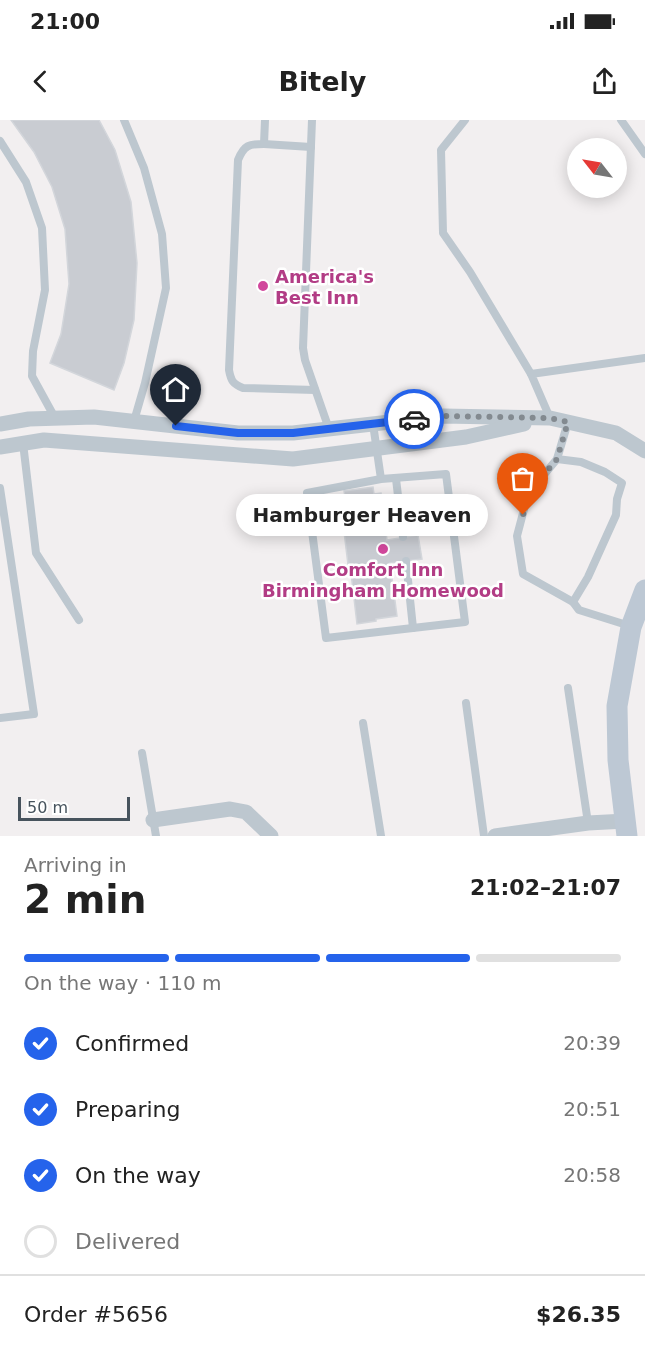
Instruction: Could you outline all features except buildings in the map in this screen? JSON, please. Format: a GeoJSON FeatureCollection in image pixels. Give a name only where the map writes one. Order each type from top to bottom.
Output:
{"type":"FeatureCollection","features":[{"type":"Feature","properties":{"kind":"main road"},"geometry":{"type":"LineString","coordinates":[[626,829],[618,760],[617,706],[631,627],[645,590]]}},
{"type":"Feature","properties":{"kind":"street"},"geometry":{"type":"LineString","coordinates":[[0,423],[29,419],[94,417],[238,433],[293,433],[443,416],[550,418],[616,434],[645,451]]}},
{"type":"Feature","properties":{"kind":"street"},"geometry":{"type":"LineString","coordinates":[[0,447],[45,440],[292,459],[466,437],[550,418]]}},
{"type":"Feature","properties":{"kind":"street"},"geometry":{"type":"LineString","coordinates":[[153,820],[230,809],[246,812],[271,836]]}},
{"type":"Feature","properties":{"kind":"street"},"geometry":{"type":"LineString","coordinates":[[495,836],[588,823],[626,829]]}},
{"type":"Feature","properties":{"kind":"lane"},"geometry":{"type":"LineString","coordinates":[[124,120],[144,168],[162,234],[166,288],[145,383],[134,421]]}},
{"type":"Feature","properties":{"kind":"lane"},"geometry":{"type":"LineString","coordinates":[[264,144],[265,120]]}},
{"type":"Feature","properties":{"kind":"lane"},"geometry":{"type":"LineString","coordinates":[[312,120],[303,348],[329,429]]}},
{"type":"Feature","properties":{"kind":"lane"},"geometry":{"type":"LineString","coordinates":[[465,120],[441,150],[443,233],[470,272],[531,374],[550,418]]}},
{"type":"Feature","properties":{"kind":"lane"},"geometry":{"type":"LineString","coordinates":[[621,120],[645,154]]}},
{"type":"Feature","properties":{"kind":"lane"},"geometry":{"type":"LineString","coordinates":[[0,141],[26,182],[42,228],[45,290],[33,351],[32,376],[55,418]]}},
{"type":"Feature","properties":{"kind":"lane"},"geometry":{"type":"LineString","coordinates":[[311,147],[252,144],[245,147],[238,160],[229,370],[231,380],[235,385],[243,388],[315,390]]}},
{"type":"Feature","properties":{"kind":"lane"},"geometry":{"type":"LineString","coordinates":[[531,374],[645,358]]}},
{"type":"Feature","properties":{"kind":"lane"},"geometry":{"type":"LineString","coordinates":[[568,422],[557,459],[528,494],[517,536],[523,574],[573,602],[579,610],[631,627]]}},
{"type":"Feature","properties":{"kind":"lane"},"geometry":{"type":"LineString","coordinates":[[373,424],[381,479]]}},
{"type":"Feature","properties":{"kind":"lane"},"geometry":{"type":"LineString","coordinates":[[23,443],[36,553],[79,620]]}},
{"type":"Feature","properties":{"kind":"lane"},"geometry":{"type":"LineString","coordinates":[[557,459],[581,462],[605,472],[622,483],[616,515],[588,577],[573,602]]}},
{"type":"Feature","properties":{"kind":"lane"},"geometry":{"type":"LineString","coordinates":[[446,474],[465,622],[326,638],[307,493],[381,479],[396,479],[446,474]]}},
{"type":"Feature","properties":{"kind":"lane"},"geometry":{"type":"LineString","coordinates":[[396,479],[403,537]]}},
{"type":"Feature","properties":{"kind":"lane"},"geometry":{"type":"LineString","coordinates":[[0,488],[34,714],[0,718]]}},
{"type":"Feature","properties":{"kind":"lane"},"geometry":{"type":"LineString","coordinates":[[406,561],[413,628]]}},
{"type":"Feature","properties":{"kind":"lane"},"geometry":{"type":"LineString","coordinates":[[568,688],[588,823]]}},
{"type":"Feature","properties":{"kind":"lane"},"geometry":{"type":"LineString","coordinates":[[466,703],[484,836]]}},
{"type":"Feature","properties":{"kind":"lane"},"geometry":{"type":"LineString","coordinates":[[363,723],[381,836]]}},
{"type":"Feature","properties":{"kind":"lane"},"geometry":{"type":"LineString","coordinates":[[142,753],[156,836]]}},
{"type":"Feature","properties":{"kind":"way so far"},"geometry":{"type":"LineString","coordinates":[[414,419],[443,416],[550,418],[568,422],[557,459],[528,494],[523,515]]}},
{"type":"Feature","properties":{"kind":"place","name":"America's Best Inn"},"geometry":{"type":"Point","coordinates":[263,286]}},
{"type":"Feature","properties":{"kind":"place","name":"Hamburger Heaven"},"geometry":{"type":"Point","coordinates":[523,515]}},
{"type":"Feature","properties":{"kind":"place","name":"Comfort Inn Birmingham Homewood"},"geometry":{"type":"Point","coordinates":[383,549]}},
{"type":"Feature","properties":{"kind":"route"},"geometry":{"type":"LineString","coordinates":[[176,426],[238,433],[293,433],[414,419]]}}]}
